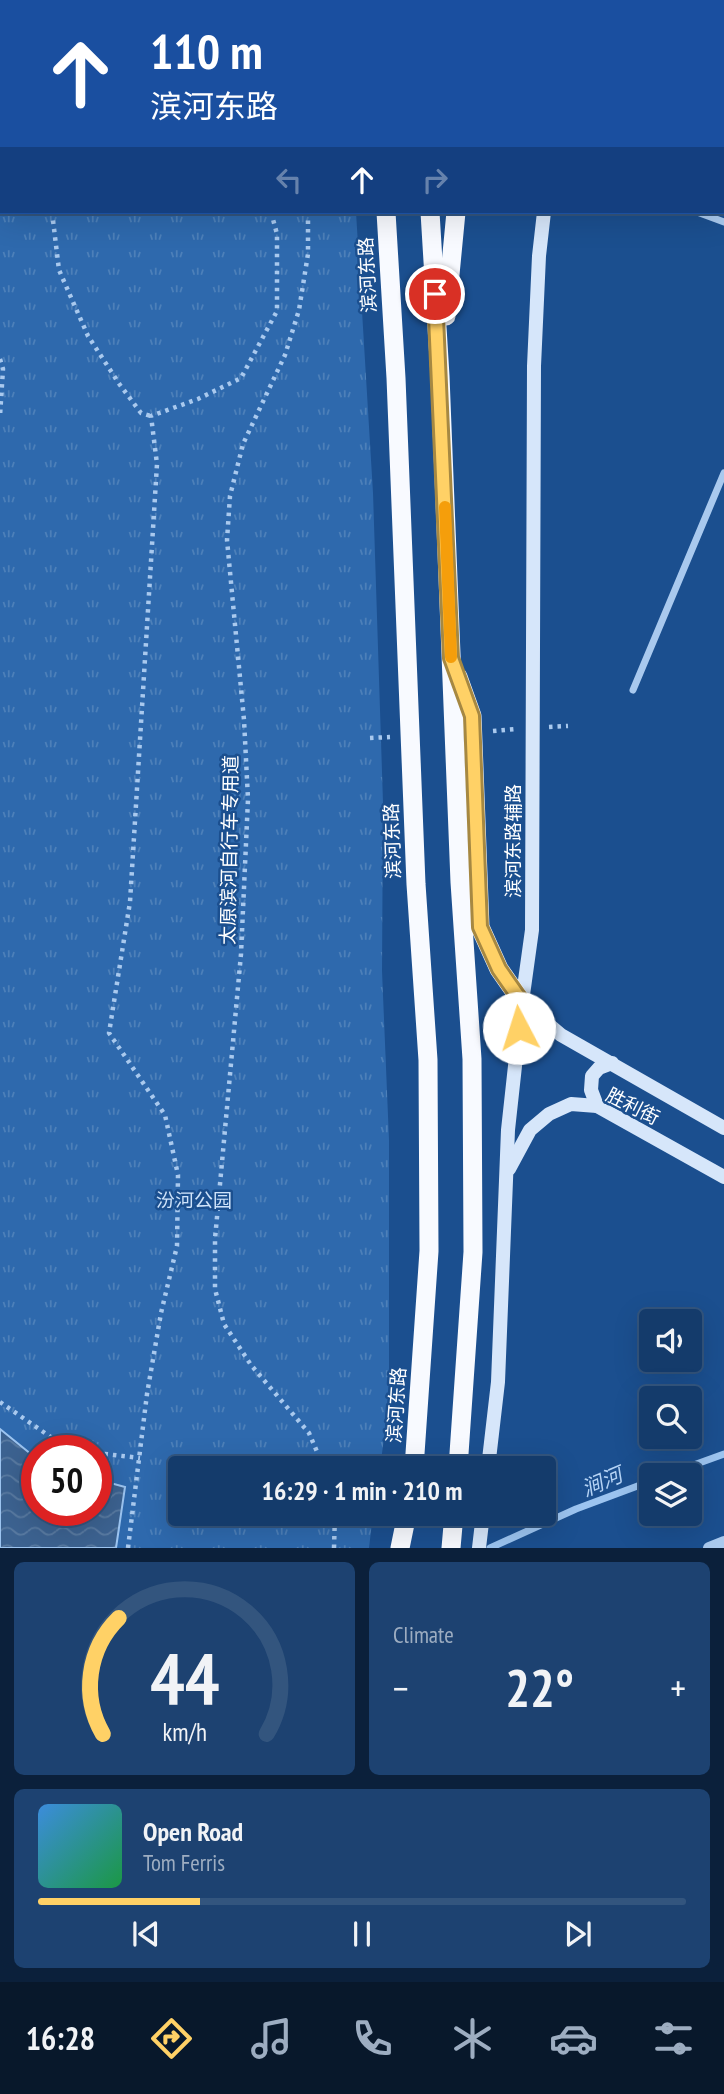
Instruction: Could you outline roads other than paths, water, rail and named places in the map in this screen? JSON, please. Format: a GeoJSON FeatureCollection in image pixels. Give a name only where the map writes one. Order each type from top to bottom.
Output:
{"type":"FeatureCollection","features":[{"type":"Feature","properties":{"kind":"highway","name":"滨河东路"},"geometry":{"type":"LineString","coordinates":[[386,214],[396,379],[415,870],[428,1060],[429,1251],[415,1456]]}},
{"type":"Feature","properties":{"kind":"highway"},"geometry":{"type":"LineString","coordinates":[[430,214],[440,376],[460,882],[472,1059],[473,1252],[459,1456]]}},
{"type":"Feature","properties":{"kind":"highway"},"geometry":{"type":"LineString","coordinates":[[440,376],[456,214]]}},
{"type":"Feature","properties":{"kind":"highway"},"geometry":{"type":"LineString","coordinates":[[451,658],[472,716],[480,927],[499,969],[522,1002]]}},
{"type":"Feature","properties":{"kind":"highway"},"geometry":{"type":"LineString","coordinates":[[400,1548],[405,1526]]}},
{"type":"Feature","properties":{"kind":"highway"},"geometry":{"type":"LineString","coordinates":[[407,1548],[408,1526]]}},
{"type":"Feature","properties":{"kind":"highway"},"geometry":{"type":"LineString","coordinates":[[451,1548],[453,1526]]}},
{"type":"Feature","properties":{"kind":"main road","name":"滨河东路辅路"},"geometry":{"type":"LineString","coordinates":[[489,1456],[498,1382],[508,1130],[532,930],[534,366],[544,214]]}},
{"type":"Feature","properties":{"kind":"main road","name":"胜利街"},"geometry":{"type":"LineString","coordinates":[[522,1002],[561,1035],[724,1128]]}},
{"type":"Feature","properties":{"kind":"main road"},"geometry":{"type":"LineString","coordinates":[[597,1106],[592,1090],[592,1076],[599,1068],[612,1063]]}},
{"type":"Feature","properties":{"kind":"main road","name":"胜利街"},"geometry":{"type":"LineString","coordinates":[[507,1173],[530,1130],[549,1114],[571,1104],[597,1106],[724,1177]]}},
{"type":"Feature","properties":{"kind":"main road"},"geometry":{"type":"LineString","coordinates":[[479,1548],[482,1526]]}},
{"type":"Feature","properties":{"kind":"street"},"geometry":{"type":"LineString","coordinates":[[702,214],[724,222]]}},
{"type":"Feature","properties":{"kind":"street"},"geometry":{"type":"LineString","coordinates":[[634,690],[724,472]]}},
{"type":"Feature","properties":{"kind":"street"},"geometry":{"type":"LineString","coordinates":[[709,1548],[724,1542]]}},
{"type":"Feature","properties":{"kind":"water"},"geometry":{"type":"Polygon","coordinates":[[[0,1429],[21,1446],[21,1526],[112,1526],[112,1483],[125,1487],[116,1548],[0,1548],[0,1429]]]}},
{"type":"Feature","properties":{"kind":"waterway","name":"涧河"},"geometry":{"type":"LineString","coordinates":[[699,1463],[724,1454]]}},
{"type":"Feature","properties":{"kind":"waterway","name":"涧河"},"geometry":{"type":"LineString","coordinates":[[490,1548],[576,1509],[639,1485]]}},
{"type":"Feature","properties":{"kind":"park label","name":"汾河公园"},"geometry":{"type":"Point","coordinates":[194,1200]}}]}
